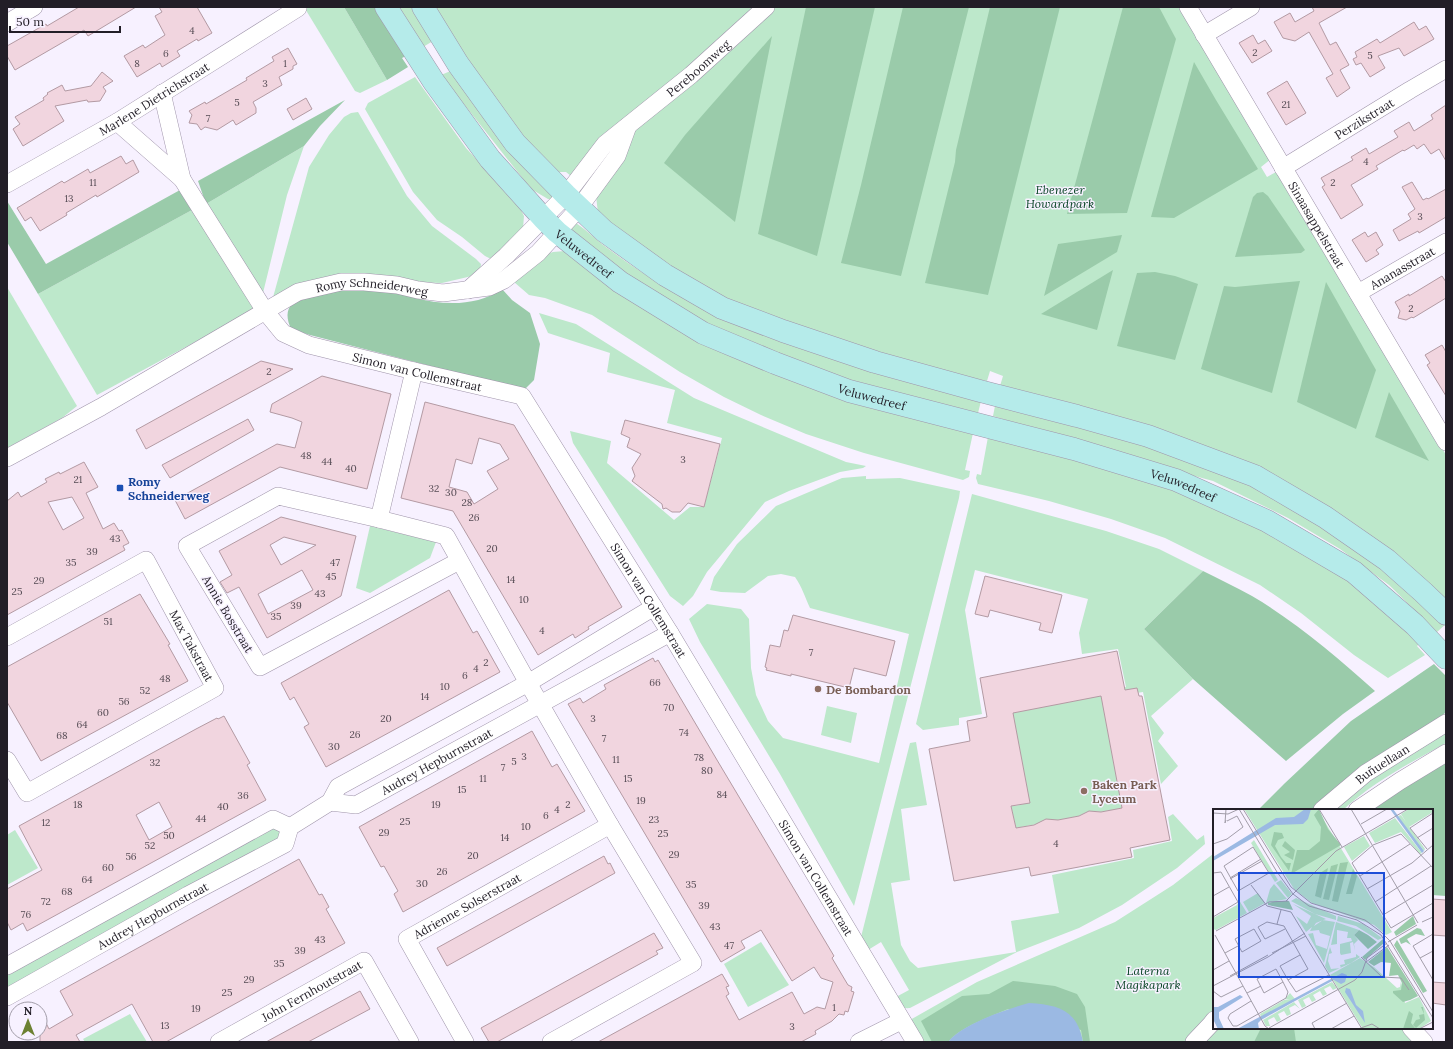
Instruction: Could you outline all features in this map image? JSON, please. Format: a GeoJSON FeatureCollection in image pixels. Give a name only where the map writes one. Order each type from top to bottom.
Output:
{"type":"FeatureCollection","features":[{"type":"Feature","properties":{"kind":"main road","name":"Veluwedreef"},"geometry":{"type":"LineString","coordinates":[[386,7],[434,82],[490,159],[550,225],[620,282],[703,333],[775,363],[850,391],[1074,449],[1176,480],[1267,521],[1354,572],[1415,625],[1446,658]]}},
{"type":"Feature","properties":{"kind":"main road"},"geometry":{"type":"LineString","coordinates":[[423,7],[458,64],[515,143],[572,201],[604,231],[665,274],[722,308],[783,331],[875,362],[1148,436],[1255,476],[1325,517],[1387,560],[1424,592],[1446,614]]}},
{"type":"Feature","properties":{"kind":"street"},"geometry":{"type":"LineString","coordinates":[[7,24],[34,7]]}},
{"type":"Feature","properties":{"kind":"street","name":"Pereboomweg"},"geometry":{"type":"LineString","coordinates":[[550,225],[617,156],[628,126],[633,120],[691,75],[766,7]]}},
{"type":"Feature","properties":{"kind":"street","name":"Sinaasappelstraat"},"geometry":{"type":"LineString","coordinates":[[1188,7],[1358,293],[1440,420],[1446,442]]}},
{"type":"Feature","properties":{"kind":"street"},"geometry":{"type":"LineString","coordinates":[[1204,35],[1251,7]]}},
{"type":"Feature","properties":{"kind":"street","name":"Marlene Dietrichstraat"},"geometry":{"type":"LineString","coordinates":[[7,184],[117,122],[297,8]]}},
{"type":"Feature","properties":{"kind":"street","name":"Perzikstraat"},"geometry":{"type":"LineString","coordinates":[[1283,168],[1410,90],[1446,70]]}},
{"type":"Feature","properties":{"kind":"street"},"geometry":{"type":"LineString","coordinates":[[162,93],[182,179]]}},
{"type":"Feature","properties":{"kind":"street"},"geometry":{"type":"LineString","coordinates":[[117,122],[182,179]]}},
{"type":"Feature","properties":{"kind":"street","name":"Simon van Collemstraat"},"geometry":{"type":"LineString","coordinates":[[182,179],[265,311],[283,333],[309,345],[414,372],[522,396],[670,633],[901,1021],[915,1042]]}},
{"type":"Feature","properties":{"kind":"street","name":"Romy Schneiderweg"},"geometry":{"type":"LineString","coordinates":[[7,458],[101,408],[298,292],[341,282],[364,282],[397,285],[418,290],[443,293],[489,287],[504,280],[538,253],[550,225]]}},
{"type":"Feature","properties":{"kind":"street","name":"Ananasstraat"},"geometry":{"type":"LineString","coordinates":[[1358,293],[1446,242]]}},
{"type":"Feature","properties":{"kind":"street"},"geometry":{"type":"LineString","coordinates":[[379,519],[414,372]]}},
{"type":"Feature","properties":{"kind":"street","name":"Annie Bosstraat"},"geometry":{"type":"LineString","coordinates":[[459,562],[260,667],[187,546],[278,496],[446,536],[459,562],[528,683]]}},
{"type":"Feature","properties":{"kind":"street","name":"Max Takstraat"},"geometry":{"type":"LineString","coordinates":[[7,637],[146,560],[215,688],[28,793],[7,760]]}},
{"type":"Feature","properties":{"kind":"street","name":"Audrey Hepburnstraat"},"geometry":{"type":"LineString","coordinates":[[7,997],[188,895],[285,844],[290,827],[330,802],[338,787],[528,683],[654,608]]}},
{"type":"Feature","properties":{"kind":"street","name":"Audrey Hepburnstraat"},"geometry":{"type":"LineString","coordinates":[[330,802],[356,805],[670,633]]}},
{"type":"Feature","properties":{"kind":"street"},"geometry":{"type":"LineString","coordinates":[[528,683],[541,703],[610,825],[693,963],[551,1042]]}},
{"type":"Feature","properties":{"kind":"street","name":"Buñuellaan"},"geometry":{"type":"LineString","coordinates":[[1323,809],[1366,772],[1446,723]]}},
{"type":"Feature","properties":{"kind":"street","name":"Buñuellaan"},"geometry":{"type":"LineString","coordinates":[[1358,809],[1400,781],[1446,753]]}},
{"type":"Feature","properties":{"kind":"street"},"geometry":{"type":"LineString","coordinates":[[7,966],[272,819],[290,827]]}},
{"type":"Feature","properties":{"kind":"street","name":"Adrienne Solserstraat"},"geometry":{"type":"LineString","coordinates":[[465,1042],[407,939],[610,825]]}},
{"type":"Feature","properties":{"kind":"street","name":"John Fernhoutstraat"},"geometry":{"type":"LineString","coordinates":[[219,1042],[364,961],[410,1042]]}},
{"type":"Feature","properties":{"kind":"street"},"geometry":{"type":"LineString","coordinates":[[859,1042],[901,1021]]}},
{"type":"Feature","properties":{"kind":"street"},"geometry":{"type":"LineString","coordinates":[[1194,1042],[1213,1021]]}},
{"type":"Feature","properties":{"kind":"street"},"geometry":{"type":"LineString","coordinates":[[1412,1029],[1424,1042]]}},
{"type":"Feature","properties":{"kind":"green space"},"geometry":{"type":"Polygon","coordinates":[[[304,7],[344,7],[387,80],[360,93],[355,91],[304,7]]]}},
{"type":"Feature","properties":{"kind":"green space"},"geometry":{"type":"Polygon","coordinates":[[[344,7],[376,7],[406,56],[402,58],[408,67],[387,80],[344,7]]]}},
{"type":"Feature","properties":{"kind":"green space"},"geometry":{"type":"Polygon","coordinates":[[[392,7],[412,7],[433,41],[423,47],[392,7]]]}},
{"type":"Feature","properties":{"kind":"green space","name":"Ebenezer Howardpark"},"geometry":{"type":"Polygon","coordinates":[[[430,7],[1181,7],[1271,159],[1261,167],[1267,177],[1278,171],[1446,455],[1446,605],[1345,521],[1000,386],[1003,376],[990,371],[987,381],[982,380],[981,384],[885,357],[728,300],[655,257],[598,213],[596,196],[578,197],[583,186],[566,172],[559,172],[543,163],[430,7]]]}},
{"type":"Feature","properties":{"kind":"green space"},"geometry":{"type":"Polygon","coordinates":[[[806,7],[875,7],[817,256],[758,234],[806,7]]]}},
{"type":"Feature","properties":{"kind":"green space"},"geometry":{"type":"Polygon","coordinates":[[[903,7],[969,7],[901,276],[841,263],[903,7]]]}},
{"type":"Feature","properties":{"kind":"green space"},"geometry":{"type":"Polygon","coordinates":[[[990,7],[1060,7],[988,295],[925,283],[955,162],[956,150],[990,7]]]}},
{"type":"Feature","properties":{"kind":"green space"},"geometry":{"type":"Polygon","coordinates":[[[1123,7],[1159,7],[1176,39],[1127,213],[1067,214],[1123,7]]]}},
{"type":"Feature","properties":{"kind":"green space"},"geometry":{"type":"Polygon","coordinates":[[[772,36],[735,222],[664,163],[685,135],[772,36]]]}},
{"type":"Feature","properties":{"kind":"green space"},"geometry":{"type":"Polygon","coordinates":[[[1194,62],[1258,169],[1174,218],[1151,217],[1194,62]]]}},
{"type":"Feature","properties":{"kind":"green space"},"geometry":{"type":"Polygon","coordinates":[[[453,70],[553,195],[551,199],[548,199],[531,189],[441,75],[453,70]]]}},
{"type":"Feature","properties":{"kind":"green space"},"geometry":{"type":"Polygon","coordinates":[[[415,77],[466,148],[519,206],[524,216],[523,228],[491,259],[437,220],[413,192],[365,109],[368,103],[415,77]]]}},
{"type":"Feature","properties":{"kind":"green space"},"geometry":{"type":"Polygon","coordinates":[[[345,100],[320,126],[304,146],[206,204],[198,181],[345,100]]]}},
{"type":"Feature","properties":{"kind":"green space"},"geometry":{"type":"Polygon","coordinates":[[[358,112],[407,196],[432,226],[481,264],[480,271],[472,276],[442,283],[415,282],[272,301],[309,167],[329,135],[344,117],[351,113],[358,112]]]}},
{"type":"Feature","properties":{"kind":"green space"},"geometry":{"type":"Polygon","coordinates":[[[304,146],[287,195],[262,297],[206,204],[304,146]]]}},
{"type":"Feature","properties":{"kind":"green space"},"geometry":{"type":"Polygon","coordinates":[[[180,190],[192,210],[38,294],[7,242],[7,201],[46,264],[180,190]]]}},
{"type":"Feature","properties":{"kind":"green space"},"geometry":{"type":"Polygon","coordinates":[[[1263,192],[1268,196],[1305,250],[1301,253],[1235,257],[1253,197],[1257,193],[1263,192]]]}},
{"type":"Feature","properties":{"kind":"green space"},"geometry":{"type":"Polygon","coordinates":[[[192,210],[256,309],[97,395],[38,294],[192,210]]]}},
{"type":"Feature","properties":{"kind":"green space"},"geometry":{"type":"Polygon","coordinates":[[[576,223],[606,247],[649,277],[717,316],[981,401],[978,413],[846,381],[749,346],[652,295],[570,230],[576,223]]]}},
{"type":"Feature","properties":{"kind":"green space"},"geometry":{"type":"Polygon","coordinates":[[[1122,235],[1117,252],[1044,296],[1058,244],[1122,235]]]}},
{"type":"Feature","properties":{"kind":"green space"},"geometry":{"type":"Polygon","coordinates":[[[565,251],[618,288],[973,433],[965,470],[970,471],[969,477],[963,480],[864,453],[806,434],[761,415],[724,397],[680,372],[592,315],[545,298],[529,295],[514,282],[544,255],[553,252],[565,251]]]}},
{"type":"Feature","properties":{"kind":"green space"},"geometry":{"type":"Polygon","coordinates":[[[1113,270],[1097,330],[1041,314],[1113,270]]]}},
{"type":"Feature","properties":{"kind":"green space"},"geometry":{"type":"Polygon","coordinates":[[[1155,272],[1175,276],[1198,284],[1175,360],[1117,346],[1137,273],[1155,272]]]}},
{"type":"Feature","properties":{"kind":"green space"},"geometry":{"type":"Polygon","coordinates":[[[1300,281],[1272,393],[1201,369],[1224,286],[1235,287],[1300,281]]]}},
{"type":"Feature","properties":{"kind":"green space"},"geometry":{"type":"Polygon","coordinates":[[[1326,282],[1376,370],[1356,429],[1297,402],[1326,282]]]}},
{"type":"Feature","properties":{"kind":"green space"},"geometry":{"type":"Polygon","coordinates":[[[7,287],[77,406],[62,418],[7,448],[7,287]]]}},
{"type":"Feature","properties":{"kind":"green space"},"geometry":{"type":"Polygon","coordinates":[[[342,289],[386,289],[415,298],[437,302],[459,303],[481,299],[502,289],[512,300],[530,313],[540,344],[534,380],[524,390],[291,329],[288,322],[288,312],[293,303],[322,293],[342,289]]]}},
{"type":"Feature","properties":{"kind":"green space"},"geometry":{"type":"Polygon","coordinates":[[[539,313],[576,324],[694,398],[846,462],[866,466],[863,468],[840,472],[789,491],[765,502],[707,572],[693,596],[683,606],[670,596],[573,443],[570,431],[611,441],[607,463],[674,520],[690,507],[704,507],[722,438],[667,423],[675,390],[607,372],[610,353],[548,333],[539,313]]]}},
{"type":"Feature","properties":{"kind":"green space"},"geometry":{"type":"Polygon","coordinates":[[[1389,392],[1429,461],[1375,437],[1389,392]]]}},
{"type":"Feature","properties":{"kind":"green space"},"geometry":{"type":"Polygon","coordinates":[[[995,406],[1144,442],[1263,490],[1360,548],[1446,624],[1437,632],[1389,585],[1340,549],[1288,518],[1213,481],[1005,424],[1006,420],[993,416],[995,406]]]}},
{"type":"Feature","properties":{"kind":"green space"},"geometry":{"type":"Polygon","coordinates":[[[988,437],[1124,469],[1236,514],[1325,563],[1360,589],[1421,642],[1417,646],[1425,655],[1388,678],[1354,655],[1301,613],[1260,585],[1165,538],[1111,519],[1049,501],[978,484],[976,478],[977,474],[981,475],[988,437]]]}},
{"type":"Feature","properties":{"kind":"green space"},"geometry":{"type":"Polygon","coordinates":[[[866,476],[866,479],[900,478],[960,491],[854,906],[780,774],[700,642],[689,619],[707,604],[741,609],[749,619],[751,668],[756,695],[768,721],[783,738],[879,763],[909,634],[810,608],[802,588],[795,577],[781,574],[768,576],[745,593],[710,590],[714,577],[737,544],[776,506],[842,478],[866,476]]]}},
{"type":"Feature","properties":{"kind":"green space"},"geometry":{"type":"Polygon","coordinates":[[[972,494],[1106,531],[1159,549],[1203,571],[1144,629],[1193,679],[1151,716],[1164,733],[1158,741],[1178,766],[1161,784],[1143,692],[1118,696],[1103,703],[1122,808],[1101,812],[1089,811],[1079,816],[1016,828],[1011,806],[1020,805],[1007,711],[1126,687],[1118,649],[1082,654],[1079,633],[1088,599],[975,570],[965,610],[982,714],[959,718],[959,725],[923,730],[916,724],[972,494]]]}},
{"type":"Feature","properties":{"kind":"green space"},"geometry":{"type":"Polygon","coordinates":[[[370,526],[436,542],[430,558],[370,593],[356,588],[370,526]]]}},
{"type":"Feature","properties":{"kind":"green space"},"geometry":{"type":"Polygon","coordinates":[[[1203,571],[1252,596],[1284,617],[1331,653],[1375,691],[1343,714],[1286,761],[1193,679],[1144,629],[1203,571]]]}},
{"type":"Feature","properties":{"kind":"green space"},"geometry":{"type":"Polygon","coordinates":[[[1434,664],[1446,676],[1446,712],[1438,720],[1389,750],[1357,772],[1327,796],[1315,809],[1259,809],[1284,784],[1351,721],[1434,664]]]}},
{"type":"Feature","properties":{"kind":"green space"},"geometry":{"type":"Polygon","coordinates":[[[827,706],[857,713],[851,743],[821,735],[827,706]]]}},
{"type":"Feature","properties":{"kind":"green space"},"geometry":{"type":"Polygon","coordinates":[[[1446,727],[1446,743],[1379,782],[1344,809],[1331,809],[1342,798],[1446,727]]]}},
{"type":"Feature","properties":{"kind":"green space"},"geometry":{"type":"Polygon","coordinates":[[[916,742],[927,805],[901,809],[910,880],[891,883],[901,945],[910,961],[918,968],[1016,952],[1011,921],[1059,913],[1052,875],[1134,858],[1133,850],[1172,841],[1168,817],[1173,814],[1197,840],[1204,835],[1205,844],[1177,868],[1122,905],[1079,928],[1017,952],[910,1008],[905,1008],[901,1006],[896,997],[909,990],[881,942],[868,950],[861,937],[910,743],[916,742]]]}},
{"type":"Feature","properties":{"kind":"green space"},"geometry":{"type":"Polygon","coordinates":[[[1446,759],[1446,896],[1433,895],[1433,809],[1369,809],[1446,759]]]}},
{"type":"Feature","properties":{"kind":"green space"},"geometry":{"type":"Polygon","coordinates":[[[273,824],[284,835],[7,990],[7,971],[273,824]]]}},
{"type":"Feature","properties":{"kind":"green space"},"geometry":{"type":"Polygon","coordinates":[[[15,830],[38,868],[7,885],[7,835],[15,830]]]}},
{"type":"Feature","properties":{"kind":"green space","name":"Laterna Magikapark"},"geometry":{"type":"Polygon","coordinates":[[[1213,854],[1213,1029],[1421,1029],[1433,1042],[924,1042],[910,1020],[977,982],[1115,922],[1173,885],[1213,854]]]}},
{"type":"Feature","properties":{"kind":"green space"},"geometry":{"type":"Polygon","coordinates":[[[761,942],[789,985],[748,1007],[724,964],[761,942]]]}},
{"type":"Feature","properties":{"kind":"green space"},"geometry":{"type":"Polygon","coordinates":[[[1013,981],[1055,986],[1077,994],[1085,1007],[1090,1042],[1083,1042],[1081,1030],[1008,1009],[968,1027],[948,1042],[932,1042],[921,1021],[962,996],[989,994],[1013,981]]]}},
{"type":"Feature","properties":{"kind":"green space"},"geometry":{"type":"Polygon","coordinates":[[[130,1014],[147,1042],[85,1042],[83,1039],[130,1014]]]}},
{"type":"Feature","properties":{"kind":"green space"},"geometry":{"type":"Polygon","coordinates":[[[1260,1029],[1294,1029],[1296,1042],[1254,1042],[1260,1029]]]}},
{"type":"Feature","properties":{"kind":"water"},"geometry":{"type":"Polygon","coordinates":[[[1029,1003],[1049,1005],[1065,1011],[1076,1023],[1083,1042],[948,1042],[963,1029],[974,1023],[997,1013],[1029,1003]]]}},
{"type":"Feature","properties":{"kind":"building"},"geometry":{"type":"Polygon","coordinates":[[[79,7],[136,7],[88,36],[84,30],[15,70],[7,56],[7,46],[46,24],[47,26],[79,7]]]}},
{"type":"Feature","properties":{"kind":"building"},"geometry":{"type":"Polygon","coordinates":[[[159,7],[197,7],[212,33],[198,41],[197,39],[177,51],[180,56],[162,67],[160,63],[137,77],[124,56],[143,45],[145,48],[165,35],[155,16],[162,12],[159,7]]]}},
{"type":"Feature","properties":{"kind":"building"},"geometry":{"type":"Polygon","coordinates":[[[1312,7],[1347,7],[1319,23],[1330,45],[1336,42],[1349,65],[1340,70],[1350,88],[1337,97],[1326,78],[1333,74],[1309,32],[1295,41],[1283,38],[1274,22],[1290,13],[1295,22],[1314,11],[1312,7]]]}},
{"type":"Feature","properties":{"kind":"building"},"geometry":{"type":"Polygon","coordinates":[[[1414,22],[1419,30],[1426,26],[1434,39],[1404,56],[1399,48],[1378,56],[1385,68],[1370,77],[1361,63],[1356,65],[1353,59],[1357,57],[1355,52],[1377,39],[1380,43],[1414,22]]]}},
{"type":"Feature","properties":{"kind":"building"},"geometry":{"type":"Polygon","coordinates":[[[1253,35],[1258,44],[1265,40],[1272,51],[1252,63],[1239,43],[1253,35]]]}},
{"type":"Feature","properties":{"kind":"building"},"geometry":{"type":"Polygon","coordinates":[[[288,48],[297,64],[293,66],[293,69],[279,77],[282,85],[253,102],[256,108],[256,113],[236,125],[233,120],[217,130],[205,127],[201,130],[197,124],[189,123],[192,115],[189,111],[205,102],[206,104],[247,80],[246,78],[274,61],[272,57],[288,48]]]}},
{"type":"Feature","properties":{"kind":"building"},"geometry":{"type":"Polygon","coordinates":[[[102,72],[113,81],[103,87],[106,91],[100,101],[88,102],[87,100],[55,106],[64,121],[23,146],[13,129],[20,124],[15,117],[44,100],[43,98],[48,94],[47,93],[62,85],[65,91],[91,86],[102,72]]]}},
{"type":"Feature","properties":{"kind":"building"},"geometry":{"type":"Polygon","coordinates":[[[1287,81],[1306,113],[1286,125],[1267,93],[1287,81]]]}},
{"type":"Feature","properties":{"kind":"building"},"geometry":{"type":"Polygon","coordinates":[[[306,98],[312,109],[293,120],[287,109],[306,98]]]}},
{"type":"Feature","properties":{"kind":"building"},"geometry":{"type":"Polygon","coordinates":[[[1446,105],[1446,161],[1439,149],[1431,154],[1424,144],[1417,149],[1414,145],[1404,151],[1403,150],[1376,166],[1378,169],[1351,185],[1363,205],[1341,219],[1322,187],[1325,185],[1321,178],[1353,160],[1351,157],[1366,148],[1369,154],[1398,137],[1394,131],[1409,122],[1414,131],[1433,119],[1431,115],[1446,105]]]}},
{"type":"Feature","properties":{"kind":"building"},"geometry":{"type":"Polygon","coordinates":[[[121,156],[126,164],[133,160],[139,172],[97,197],[96,195],[40,231],[31,217],[25,221],[17,208],[62,181],[64,183],[88,169],[90,173],[121,156]]]}},
{"type":"Feature","properties":{"kind":"building"},"geometry":{"type":"Polygon","coordinates":[[[1412,182],[1423,200],[1428,199],[1446,189],[1446,217],[1419,233],[1418,231],[1399,241],[1393,230],[1411,219],[1408,214],[1415,209],[1402,187],[1412,182]]]}},
{"type":"Feature","properties":{"kind":"building"},"geometry":{"type":"Polygon","coordinates":[[[1365,232],[1368,237],[1376,232],[1383,245],[1376,250],[1379,254],[1366,262],[1352,240],[1365,232]]]}},
{"type":"Feature","properties":{"kind":"building"},"geometry":{"type":"Polygon","coordinates":[[[1442,276],[1446,282],[1446,298],[1413,318],[1412,317],[1406,320],[1398,318],[1400,311],[1395,302],[1409,294],[1409,296],[1442,276]]]}},
{"type":"Feature","properties":{"kind":"building"},"geometry":{"type":"Polygon","coordinates":[[[1442,345],[1446,352],[1446,396],[1427,365],[1430,363],[1425,355],[1442,345]]]}},
{"type":"Feature","properties":{"kind":"building"},"geometry":{"type":"Polygon","coordinates":[[[261,361],[293,369],[146,449],[136,430],[261,361]]]}},
{"type":"Feature","properties":{"kind":"building"},"geometry":{"type":"Polygon","coordinates":[[[322,376],[391,394],[367,489],[280,467],[185,519],[175,500],[277,444],[295,448],[302,422],[270,412],[272,404],[322,376]]]}},
{"type":"Feature","properties":{"kind":"building"},"geometry":{"type":"Polygon","coordinates":[[[425,402],[514,425],[622,607],[588,627],[589,629],[575,638],[573,634],[538,655],[453,511],[401,498],[425,402]],[[479,438],[472,464],[456,459],[449,487],[467,492],[474,504],[498,489],[487,471],[509,459],[500,444],[479,438]]]}},
{"type":"Feature","properties":{"kind":"building"},"geometry":{"type":"Polygon","coordinates":[[[248,419],[254,430],[170,478],[162,465],[248,419]]]}},
{"type":"Feature","properties":{"kind":"building"},"geometry":{"type":"Polygon","coordinates":[[[625,420],[720,444],[704,507],[688,503],[680,512],[672,512],[666,508],[663,509],[662,504],[632,481],[635,476],[632,468],[641,454],[627,447],[630,438],[621,434],[625,420]]]}},
{"type":"Feature","properties":{"kind":"building"},"geometry":{"type":"Polygon","coordinates":[[[84,462],[98,487],[86,493],[103,529],[114,523],[119,531],[122,530],[129,543],[123,546],[125,550],[7,615],[7,501],[18,492],[21,497],[47,482],[45,479],[59,472],[60,474],[84,462]],[[72,497],[48,502],[63,530],[84,518],[72,497]]]}},
{"type":"Feature","properties":{"kind":"building"},"geometry":{"type":"Polygon","coordinates":[[[281,517],[356,536],[341,596],[267,638],[239,587],[227,593],[220,582],[232,575],[219,551],[281,517]],[[284,537],[270,545],[281,565],[316,545],[299,541],[284,537]],[[302,570],[258,594],[268,614],[313,590],[302,570]]]}},
{"type":"Feature","properties":{"kind":"building"},"geometry":{"type":"Polygon","coordinates":[[[985,576],[1062,595],[1052,633],[1039,630],[1041,623],[990,610],[988,617],[975,614],[985,576]]]}},
{"type":"Feature","properties":{"kind":"building"},"geometry":{"type":"Polygon","coordinates":[[[449,590],[473,633],[477,631],[500,672],[326,767],[304,727],[309,724],[294,697],[290,700],[281,683],[449,590]]]}},
{"type":"Feature","properties":{"kind":"building"},"geometry":{"type":"Polygon","coordinates":[[[140,594],[170,644],[168,645],[188,681],[41,761],[7,702],[7,667],[140,594]]]}},
{"type":"Feature","properties":{"kind":"building"},"geometry":{"type":"Polygon","coordinates":[[[793,615],[895,641],[886,676],[854,668],[849,688],[791,674],[791,676],[766,670],[767,668],[765,667],[770,645],[780,647],[784,630],[788,631],[793,615]]]}},
{"type":"Feature","properties":{"kind":"building"},"geometry":{"type":"Polygon","coordinates":[[[1117,651],[1125,690],[1137,688],[1139,696],[1142,696],[1170,840],[1130,848],[1132,857],[1031,876],[1029,867],[954,881],[929,749],[970,741],[967,721],[987,717],[980,678],[1117,651]],[[1101,696],[1013,713],[1030,803],[1011,806],[1016,828],[1034,825],[1046,819],[1058,820],[1079,816],[1089,811],[1101,812],[1122,808],[1101,696]]]}},
{"type":"Feature","properties":{"kind":"building"},"geometry":{"type":"Polygon","coordinates":[[[653,658],[655,662],[658,660],[834,956],[832,958],[848,985],[852,987],[851,991],[854,992],[848,1012],[845,1011],[844,1015],[839,1014],[832,1021],[815,1031],[816,1034],[801,1042],[598,1042],[722,974],[729,986],[726,987],[729,994],[726,996],[739,1020],[792,992],[804,1014],[817,1007],[825,1009],[833,982],[821,978],[814,967],[792,981],[761,930],[741,941],[745,948],[721,962],[568,704],[580,698],[583,703],[606,689],[604,685],[653,658]]]}},
{"type":"Feature","properties":{"kind":"building"},"geometry":{"type":"Polygon","coordinates":[[[224,716],[250,763],[247,765],[266,800],[27,931],[23,923],[11,930],[7,922],[7,889],[42,870],[19,826],[196,729],[217,718],[218,719],[224,716]],[[159,802],[136,815],[149,840],[172,827],[159,802]]]}},
{"type":"Feature","properties":{"kind":"building"},"geometry":{"type":"Polygon","coordinates":[[[532,731],[552,767],[557,764],[585,811],[403,912],[394,894],[398,891],[384,866],[381,867],[359,827],[532,731]]]}},
{"type":"Feature","properties":{"kind":"building"},"geometry":{"type":"Polygon","coordinates":[[[604,856],[608,864],[610,863],[615,873],[447,966],[437,948],[604,856]]]}},
{"type":"Feature","properties":{"kind":"building"},"geometry":{"type":"Polygon","coordinates":[[[299,859],[319,895],[322,894],[329,907],[326,909],[345,943],[166,1042],[153,1042],[132,1004],[76,1035],[80,1042],[40,1042],[48,1041],[48,1027],[49,1029],[73,1015],[60,991],[299,859]]]}},
{"type":"Feature","properties":{"kind":"building"},"geometry":{"type":"Polygon","coordinates":[[[1433,899],[1446,900],[1446,936],[1433,935],[1433,899]]]}},
{"type":"Feature","properties":{"kind":"building"},"geometry":{"type":"Polygon","coordinates":[[[654,933],[663,948],[656,951],[658,954],[497,1042],[489,1042],[481,1028],[654,933]]]}},
{"type":"Feature","properties":{"kind":"building"},"geometry":{"type":"Polygon","coordinates":[[[1433,982],[1446,983],[1446,1005],[1433,1003],[1433,982]]]}},
{"type":"Feature","properties":{"kind":"building"},"geometry":{"type":"Polygon","coordinates":[[[360,991],[370,1009],[308,1042],[266,1042],[360,991]]]}},
{"type":"Feature","properties":{"kind":"place","name":"Romy Schneiderweg"},"geometry":{"type":"Point","coordinates":[120,488]}},
{"type":"Feature","properties":{"kind":"place","name":"De Bombardon"},"geometry":{"type":"Point","coordinates":[818,689]}},
{"type":"Feature","properties":{"kind":"place","name":"Baken Park Lyceum"},"geometry":{"type":"Point","coordinates":[1084,791]}}]}
